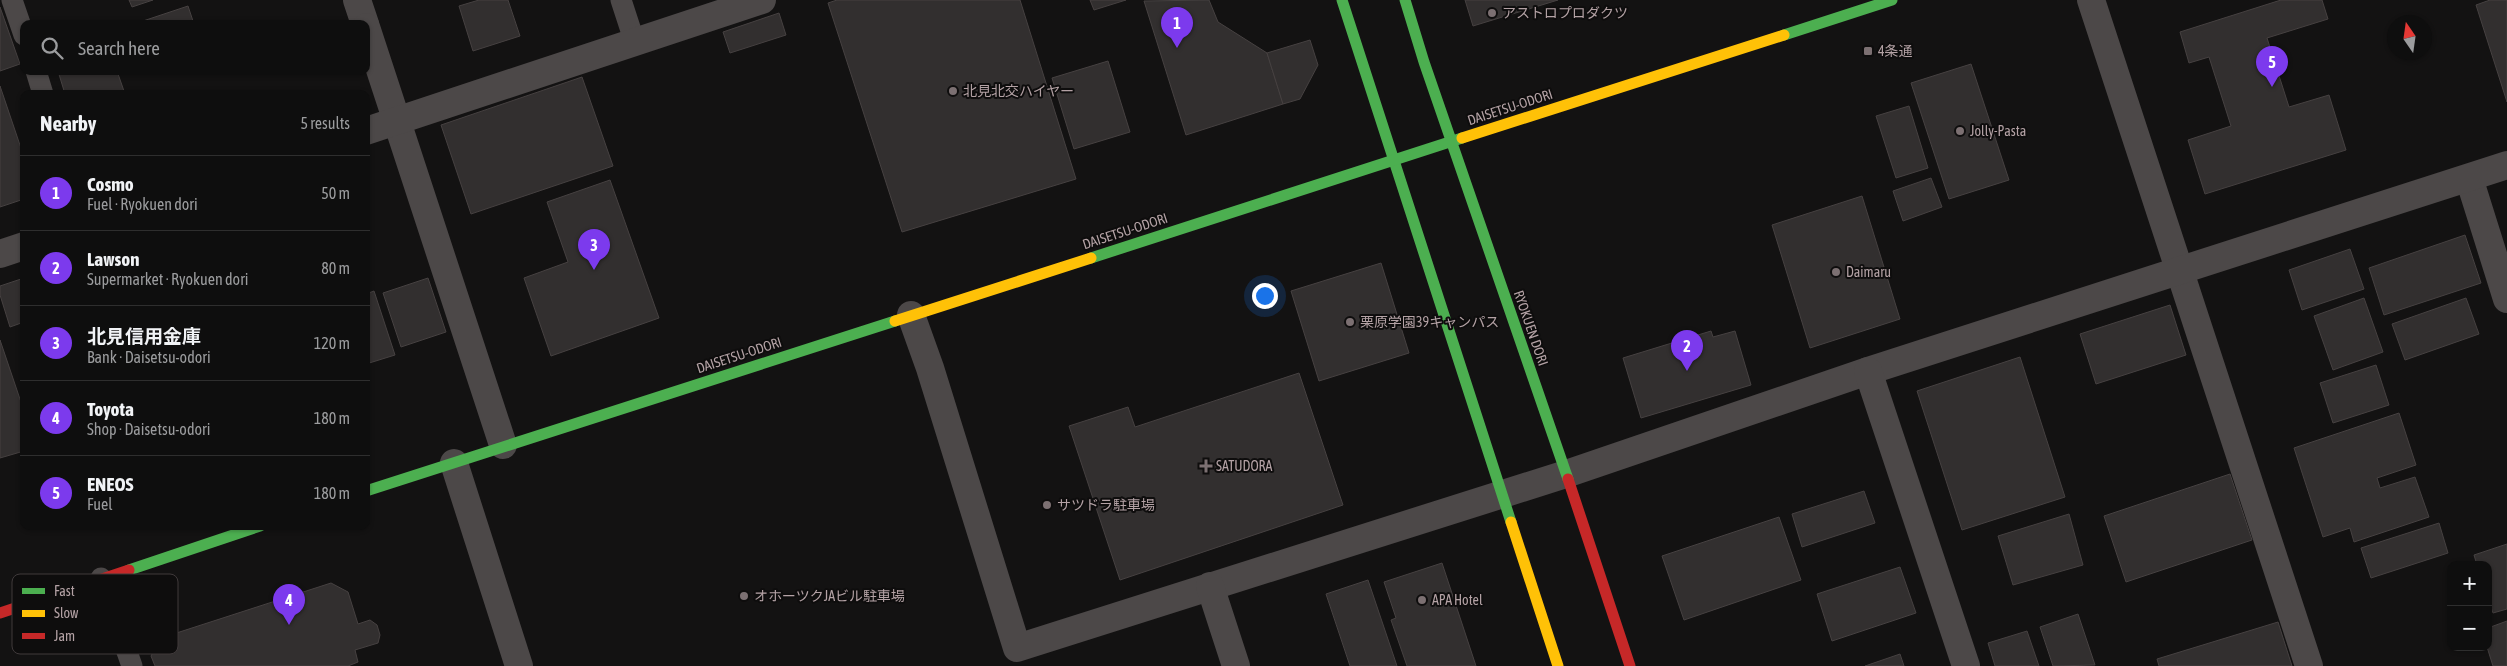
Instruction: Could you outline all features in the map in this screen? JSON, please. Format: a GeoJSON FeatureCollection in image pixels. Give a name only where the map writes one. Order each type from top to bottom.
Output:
{"type":"FeatureCollection","features":[{"type":"Feature","properties":{"kind":"main road"},"geometry":{"type":"LineString","coordinates":[[1342,0],[1558,666]]}},
{"type":"Feature","properties":{"kind":"main road","name":"RYOKUEN DORI"},"geometry":{"type":"LineString","coordinates":[[1405,0],[1424,62],[1453,141],[1478,222],[1566,474],[1630,666]]}},
{"type":"Feature","properties":{"kind":"main road","name":"DAISETSU-ODORI"},"geometry":{"type":"LineString","coordinates":[[370,490],[503,445],[1394,162],[1453,141],[1892,0]]}},
{"type":"Feature","properties":{"kind":"main road"},"geometry":{"type":"LineString","coordinates":[[113,574],[248,530]]}},
{"type":"Feature","properties":{"kind":"main road"},"geometry":{"type":"LineString","coordinates":[[0,613],[12,609]]}},
{"type":"Feature","properties":{"kind":"street"},"geometry":{"type":"LineString","coordinates":[[357,0],[364,20]]}},
{"type":"Feature","properties":{"kind":"street"},"geometry":{"type":"LineString","coordinates":[[370,130],[762,0]]}},
{"type":"Feature","properties":{"kind":"street"},"geometry":{"type":"LineString","coordinates":[[2091,0],[2309,666]]}},
{"type":"Feature","properties":{"kind":"street"},"geometry":{"type":"LineString","coordinates":[[370,38],[503,445]]}},
{"type":"Feature","properties":{"kind":"street"},"geometry":{"type":"LineString","coordinates":[[911,315],[930,368],[1017,648],[1566,474],[1868,371],[2507,165]]}},
{"type":"Feature","properties":{"kind":"street"},"geometry":{"type":"LineString","coordinates":[[2469,178],[2507,299]]}},
{"type":"Feature","properties":{"kind":"street"},"geometry":{"type":"LineString","coordinates":[[0,254],[20,247]]}},
{"type":"Feature","properties":{"kind":"street"},"geometry":{"type":"LineString","coordinates":[[1868,371],[1966,666]]}},
{"type":"Feature","properties":{"kind":"street"},"geometry":{"type":"LineString","coordinates":[[454,462],[519,666]]}},
{"type":"Feature","properties":{"kind":"street"},"geometry":{"type":"LineString","coordinates":[[1210,586],[1236,666]]}},
{"type":"Feature","properties":{"kind":"lane"},"geometry":{"type":"LineString","coordinates":[[12,0],[20,23]]}},
{"type":"Feature","properties":{"kind":"lane"},"geometry":{"type":"LineString","coordinates":[[621,0],[635,43]]}},
{"type":"Feature","properties":{"kind":"lane"},"geometry":{"type":"LineString","coordinates":[[37,75],[42,90]]}},
{"type":"Feature","properties":{"kind":"lane"},"geometry":{"type":"LineString","coordinates":[[128,654],[132,666]]}},
{"type":"Feature","properties":{"kind":"building"},"geometry":{"type":"Polygon","coordinates":[[[129,0],[153,0],[132,7],[129,0]]]}},
{"type":"Feature","properties":{"kind":"building"},"geometry":{"type":"Polygon","coordinates":[[[479,0],[508,0],[520,36],[473,51],[459,6],[479,0]]]}},
{"type":"Feature","properties":{"kind":"building","name":"北見北交ハイヤー"},"geometry":{"type":"Polygon","coordinates":[[[837,0],[1020,0],[1076,179],[902,232],[828,3],[837,0]]]}},
{"type":"Feature","properties":{"kind":"building"},"geometry":{"type":"Polygon","coordinates":[[[1090,0],[1126,0],[1094,10],[1090,0]]]}},
{"type":"Feature","properties":{"kind":"building"},"geometry":{"type":"Polygon","coordinates":[[[1209,0],[1218,22],[1267,53],[1283,104],[1186,135],[1144,1],[1209,0]]]}},
{"type":"Feature","properties":{"kind":"building","name":"アストロプロダクツ"},"geometry":{"type":"Polygon","coordinates":[[[1465,0],[1558,0],[1473,26],[1465,0]]]}},
{"type":"Feature","properties":{"kind":"building"},"geometry":{"type":"Polygon","coordinates":[[[2281,0],[2322,0],[2328,19],[2267,38],[2289,107],[2329,95],[2346,150],[2205,194],[2188,140],[2231,126],[2209,57],[2189,63],[2180,32],[2281,0]]]}},
{"type":"Feature","properties":{"kind":"building"},"geometry":{"type":"Polygon","coordinates":[[[2490,0],[2507,0],[2507,102],[2476,5],[2490,0]]]}},
{"type":"Feature","properties":{"kind":"building"},"geometry":{"type":"Polygon","coordinates":[[[188,6],[193,20],[146,20],[188,6]]]}},
{"type":"Feature","properties":{"kind":"building"},"geometry":{"type":"Polygon","coordinates":[[[0,7],[20,64],[0,71],[0,7]]]}},
{"type":"Feature","properties":{"kind":"building"},"geometry":{"type":"Polygon","coordinates":[[[779,13],[786,35],[730,53],[723,32],[779,13]]]}},
{"type":"Feature","properties":{"kind":"building"},"geometry":{"type":"Polygon","coordinates":[[[1310,40],[1318,65],[1300,99],[1283,104],[1267,53],[1310,40]]]}},
{"type":"Feature","properties":{"kind":"building"},"geometry":{"type":"Polygon","coordinates":[[[1108,61],[1130,132],[1074,149],[1052,78],[1108,61]]]}},
{"type":"Feature","properties":{"kind":"building","name":"Jolly-Pasta"},"geometry":{"type":"Polygon","coordinates":[[[1971,64],[2009,180],[1949,199],[1911,83],[1971,64]]]}},
{"type":"Feature","properties":{"kind":"building"},"geometry":{"type":"Polygon","coordinates":[[[59,75],[118,75],[124,90],[64,90],[59,75]]]}},
{"type":"Feature","properties":{"kind":"building"},"geometry":{"type":"Polygon","coordinates":[[[582,77],[613,166],[471,214],[441,125],[582,77]]]}},
{"type":"Feature","properties":{"kind":"building"},"geometry":{"type":"Polygon","coordinates":[[[0,86],[20,145],[20,200],[0,207],[0,86]]]}},
{"type":"Feature","properties":{"kind":"building"},"geometry":{"type":"Polygon","coordinates":[[[1909,106],[1928,168],[1896,178],[1876,116],[1909,106]]]}},
{"type":"Feature","properties":{"kind":"building"},"geometry":{"type":"Polygon","coordinates":[[[1931,178],[1942,207],[1903,221],[1893,191],[1931,178]]]}},
{"type":"Feature","properties":{"kind":"building"},"geometry":{"type":"Polygon","coordinates":[[[610,180],[659,318],[551,356],[524,278],[568,262],[547,202],[610,180]]]}},
{"type":"Feature","properties":{"kind":"building","name":"Daimaru"},"geometry":{"type":"Polygon","coordinates":[[[1862,196],[1900,319],[1810,348],[1772,225],[1862,196]]]}},
{"type":"Feature","properties":{"kind":"building"},"geometry":{"type":"Polygon","coordinates":[[[2465,235],[2481,283],[2384,315],[2369,268],[2465,235]]]}},
{"type":"Feature","properties":{"kind":"building"},"geometry":{"type":"Polygon","coordinates":[[[2350,249],[2364,289],[2302,310],[2289,270],[2350,249]]]}},
{"type":"Feature","properties":{"kind":"building","name":"栗原学園39キャンパス"},"geometry":{"type":"Polygon","coordinates":[[[1381,263],[1409,353],[1319,381],[1291,291],[1381,263]]]}},
{"type":"Feature","properties":{"kind":"building"},"geometry":{"type":"Polygon","coordinates":[[[428,278],[446,332],[401,347],[383,293],[428,278]]]}},
{"type":"Feature","properties":{"kind":"building"},"geometry":{"type":"Polygon","coordinates":[[[20,279],[20,323],[10,327],[0,295],[0,286],[20,279]]]}},
{"type":"Feature","properties":{"kind":"building"},"geometry":{"type":"Polygon","coordinates":[[[374,291],[395,355],[370,363],[370,292],[374,291]]]}},
{"type":"Feature","properties":{"kind":"building"},"geometry":{"type":"Polygon","coordinates":[[[2364,298],[2383,352],[2333,370],[2314,316],[2364,298]]]}},
{"type":"Feature","properties":{"kind":"building"},"geometry":{"type":"Polygon","coordinates":[[[2466,298],[2479,334],[2405,360],[2392,324],[2466,298]]]}},
{"type":"Feature","properties":{"kind":"building"},"geometry":{"type":"Polygon","coordinates":[[[2170,305],[2186,355],[2096,384],[2080,334],[2170,305]]]}},
{"type":"Feature","properties":{"kind":"building"},"geometry":{"type":"Polygon","coordinates":[[[1711,331],[1713,337],[1735,331],[1751,385],[1641,418],[1623,358],[1711,331]]]}},
{"type":"Feature","properties":{"kind":"building"},"geometry":{"type":"Polygon","coordinates":[[[0,340],[20,399],[20,452],[0,458],[0,340]]]}},
{"type":"Feature","properties":{"kind":"building"},"geometry":{"type":"Polygon","coordinates":[[[2020,357],[2065,497],[1962,530],[1917,391],[2020,357]]]}},
{"type":"Feature","properties":{"kind":"building"},"geometry":{"type":"Polygon","coordinates":[[[2376,365],[2389,405],[2333,423],[2320,383],[2376,365]]]}},
{"type":"Feature","properties":{"kind":"building","name":"SATUDORA"},"geometry":{"type":"Polygon","coordinates":[[[1299,373],[1343,505],[1120,580],[1069,426],[1128,407],[1135,427],[1299,373]]]}},
{"type":"Feature","properties":{"kind":"building"},"geometry":{"type":"Polygon","coordinates":[[[2399,413],[2416,465],[2377,478],[2380,488],[2415,477],[2429,517],[2354,542],[2350,528],[2323,537],[2294,448],[2399,413]]]}},
{"type":"Feature","properties":{"kind":"building"},"geometry":{"type":"Polygon","coordinates":[[[2230,474],[2252,540],[2126,582],[2104,516],[2230,474]]]}},
{"type":"Feature","properties":{"kind":"building"},"geometry":{"type":"Polygon","coordinates":[[[1864,491],[1875,523],[1802,547],[1792,514],[1864,491]]]}},
{"type":"Feature","properties":{"kind":"building"},"geometry":{"type":"Polygon","coordinates":[[[2069,514],[2083,565],[2013,585],[1998,536],[2069,514]]]}},
{"type":"Feature","properties":{"kind":"building"},"geometry":{"type":"Polygon","coordinates":[[[1779,517],[1801,580],[1684,620],[1662,556],[1779,517]]]}},
{"type":"Feature","properties":{"kind":"building"},"geometry":{"type":"Polygon","coordinates":[[[2439,523],[2448,553],[2371,578],[2361,548],[2439,523]]]}},
{"type":"Feature","properties":{"kind":"building"},"geometry":{"type":"Polygon","coordinates":[[[2507,544],[2507,609],[2493,613],[2492,561],[2476,561],[2474,555],[2507,544]]]}},
{"type":"Feature","properties":{"kind":"building","name":"APA Hotel"},"geometry":{"type":"Polygon","coordinates":[[[1442,563],[1476,666],[1407,666],[1391,620],[1396,618],[1384,582],[1442,563]]]}},
{"type":"Feature","properties":{"kind":"building"},"geometry":{"type":"Polygon","coordinates":[[[1900,567],[1916,613],[1832,641],[1817,594],[1900,567]]]}},
{"type":"Feature","properties":{"kind":"building"},"geometry":{"type":"Polygon","coordinates":[[[1368,580],[1397,666],[1350,666],[1326,594],[1368,580]]]}},
{"type":"Feature","properties":{"kind":"building"},"geometry":{"type":"Polygon","coordinates":[[[331,583],[348,592],[358,624],[370,620],[377,625],[380,635],[378,643],[355,650],[358,662],[348,666],[155,666],[151,656],[152,654],[178,654],[178,632],[331,583]]]}},
{"type":"Feature","properties":{"kind":"building"},"geometry":{"type":"Polygon","coordinates":[[[2078,614],[2095,665],[2053,666],[2040,627],[2078,614]]]}},
{"type":"Feature","properties":{"kind":"building"},"geometry":{"type":"Polygon","coordinates":[[[2507,621],[2507,666],[2493,666],[2488,651],[2492,651],[2492,627],[2507,621]]]}},
{"type":"Feature","properties":{"kind":"building"},"geometry":{"type":"Polygon","coordinates":[[[2278,622],[2292,666],[2159,666],[2157,659],[2278,622]]]}},
{"type":"Feature","properties":{"kind":"building"},"geometry":{"type":"Polygon","coordinates":[[[2027,631],[2039,666],[1995,666],[1988,643],[2027,631]]]}},
{"type":"Feature","properties":{"kind":"building"},"geometry":{"type":"Polygon","coordinates":[[[1900,654],[1904,666],[1865,666],[1900,654]]]}},
{"type":"Feature","properties":{"kind":"traffic: fast"},"geometry":{"type":"LineString","coordinates":[[1342,0],[1511,522]]}},
{"type":"Feature","properties":{"kind":"traffic: fast"},"geometry":{"type":"LineString","coordinates":[[1405,0],[1424,62],[1568,479]]}},
{"type":"Feature","properties":{"kind":"traffic: fast"},"geometry":{"type":"LineString","coordinates":[[1784,35],[1892,0]]}},
{"type":"Feature","properties":{"kind":"traffic: fast"},"geometry":{"type":"LineString","coordinates":[[1091,258],[1462,138]]}},
{"type":"Feature","properties":{"kind":"traffic: fast"},"geometry":{"type":"LineString","coordinates":[[370,490],[895,321]]}},
{"type":"Feature","properties":{"kind":"traffic: fast"},"geometry":{"type":"LineString","coordinates":[[129,570],[248,530]]}},
{"type":"Feature","properties":{"kind":"traffic: slow"},"geometry":{"type":"LineString","coordinates":[[1462,138],[1784,35]]}},
{"type":"Feature","properties":{"kind":"traffic: slow"},"geometry":{"type":"LineString","coordinates":[[895,321],[1091,258]]}},
{"type":"Feature","properties":{"kind":"traffic: slow"},"geometry":{"type":"LineString","coordinates":[[1511,522],[1558,666]]}},
{"type":"Feature","properties":{"kind":"traffic: jam"},"geometry":{"type":"LineString","coordinates":[[1568,479],[1630,666]]}},
{"type":"Feature","properties":{"kind":"traffic: jam"},"geometry":{"type":"LineString","coordinates":[[117,574],[129,570]]}},
{"type":"Feature","properties":{"kind":"traffic: jam"},"geometry":{"type":"LineString","coordinates":[[0,613],[12,609]]}},
{"type":"Feature","properties":{"kind":"place","name":"アストロプロダクツ"},"geometry":{"type":"Point","coordinates":[1492,13]}},
{"type":"Feature","properties":{"kind":"place","name":"Cosmo"},"geometry":{"type":"Point","coordinates":[1177,48]}},
{"type":"Feature","properties":{"kind":"place","name":"4条通"},"geometry":{"type":"Point","coordinates":[1868,51]}},
{"type":"Feature","properties":{"kind":"place","name":"ENEOS"},"geometry":{"type":"Point","coordinates":[2272,87]}},
{"type":"Feature","properties":{"kind":"place","name":"北見北交ハイヤー"},"geometry":{"type":"Point","coordinates":[953,91]}},
{"type":"Feature","properties":{"kind":"place","name":"Jolly-Pasta"},"geometry":{"type":"Point","coordinates":[1960,131]}},
{"type":"Feature","properties":{"kind":"place","name":"北見信用金庫"},"geometry":{"type":"Point","coordinates":[594,270]}},
{"type":"Feature","properties":{"kind":"place","name":"Daimaru"},"geometry":{"type":"Point","coordinates":[1836,272]}},
{"type":"Feature","properties":{"kind":"place","name":"栗原学園39キャンパス"},"geometry":{"type":"Point","coordinates":[1350,322]}},
{"type":"Feature","properties":{"kind":"place","name":"Lawson"},"geometry":{"type":"Point","coordinates":[1687,371]}},
{"type":"Feature","properties":{"kind":"place","name":"SATUDORA"},"geometry":{"type":"Point","coordinates":[1206,466]}},
{"type":"Feature","properties":{"kind":"place","name":"サツドラ駐車場"},"geometry":{"type":"Point","coordinates":[1047,505]}},
{"type":"Feature","properties":{"kind":"place","name":"オホーツクJAビル駐車場"},"geometry":{"type":"Point","coordinates":[744,596]}},
{"type":"Feature","properties":{"kind":"place","name":"APA Hotel"},"geometry":{"type":"Point","coordinates":[1422,600]}},
{"type":"Feature","properties":{"kind":"place","name":"Toyota"},"geometry":{"type":"Point","coordinates":[289,625]}}]}
